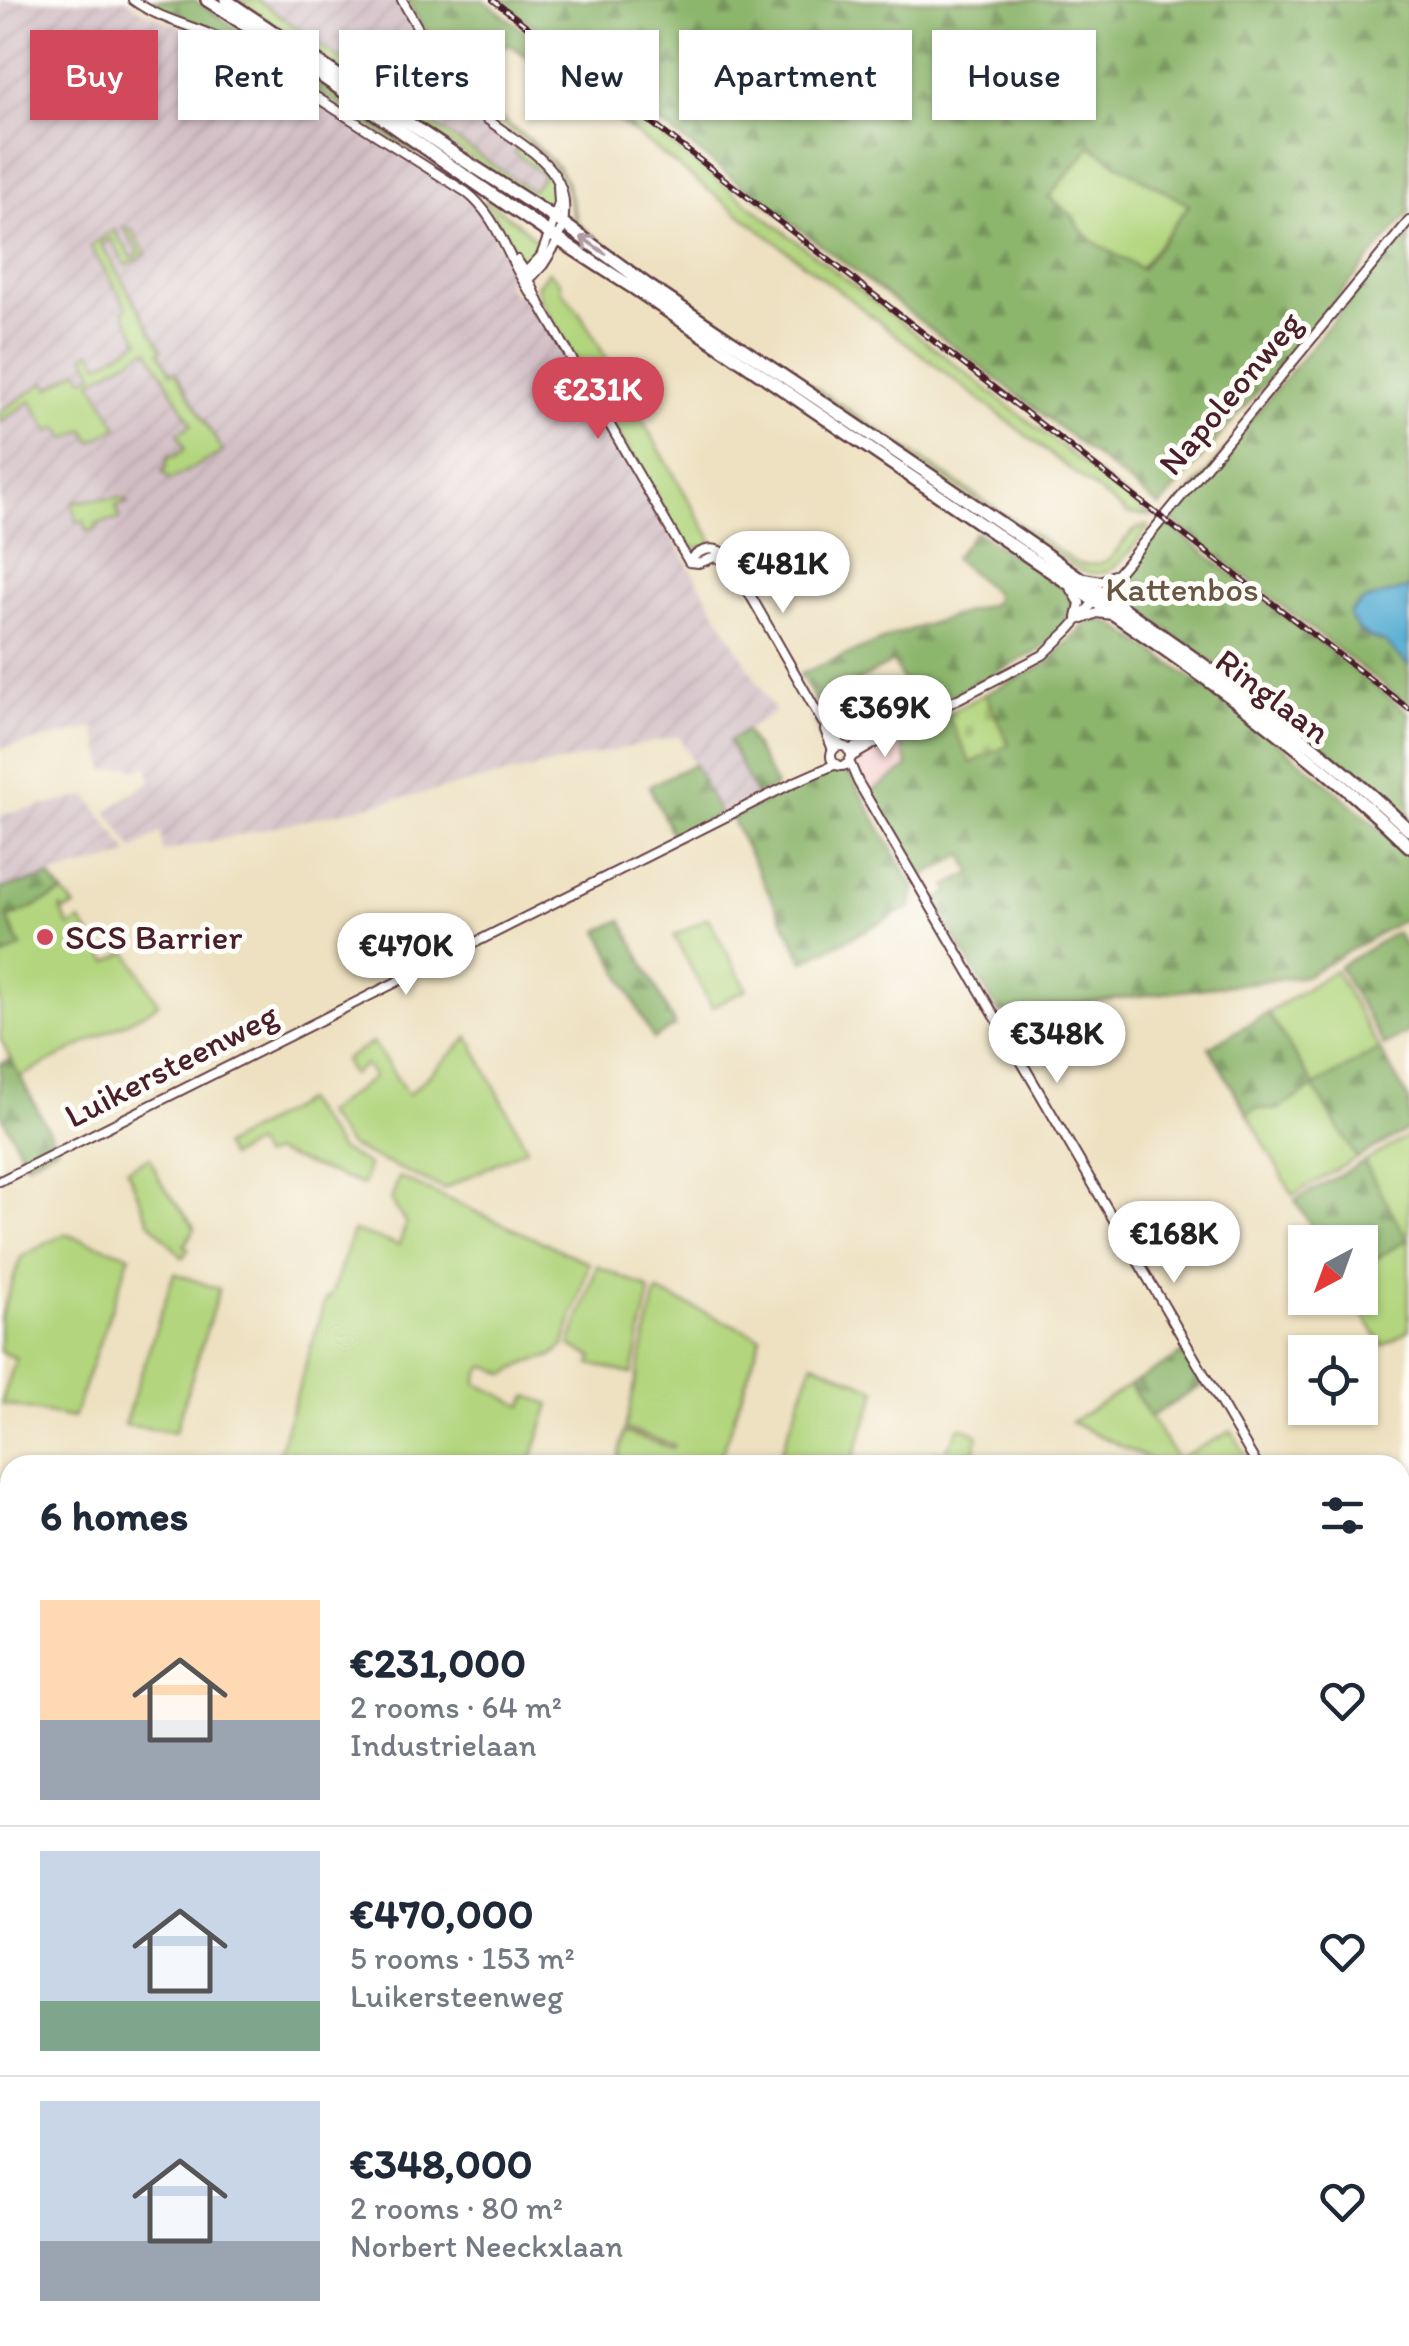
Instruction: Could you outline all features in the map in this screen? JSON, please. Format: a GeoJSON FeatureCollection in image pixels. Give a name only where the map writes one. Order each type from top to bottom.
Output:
{"type":"FeatureCollection","features":[{"type":"Feature","properties":{"kind":"highway"},"geometry":{"type":"LineString","coordinates":[[207,0],[553,238],[1073,579]]}},
{"type":"Feature","properties":{"kind":"highway"},"geometry":{"type":"LineString","coordinates":[[226,0],[559,221],[1073,579]]}},
{"type":"Feature","properties":{"kind":"highway","name":"Ringlaan"},"geometry":{"type":"LineString","coordinates":[[1073,579],[1267,710],[1409,830]]}},
{"type":"Feature","properties":{"kind":"highway","name":"Ringlaan"},"geometry":{"type":"LineString","coordinates":[[1121,612],[1284,737],[1409,846]]}},
{"type":"Feature","properties":{"kind":"main road"},"geometry":{"type":"LineString","coordinates":[[133,0],[156,14],[234,44],[480,204],[690,562],[715,557],[732,566],[1251,1455]]}},
{"type":"Feature","properties":{"kind":"main road"},"geometry":{"type":"LineString","coordinates":[[402,0],[460,93],[478,112],[534,153],[555,176],[560,196],[559,221],[541,262],[525,278]]}},
{"type":"Feature","properties":{"kind":"main road","name":"Napoleonweg"},"geometry":{"type":"LineString","coordinates":[[1098,597],[1409,221]]}},
{"type":"Feature","properties":{"kind":"main road"},"geometry":{"type":"LineString","coordinates":[[1118,573],[1116,594],[1121,612],[1096,613],[1075,624],[1080,603],[1073,579],[1101,580],[1118,573]]}},
{"type":"Feature","properties":{"kind":"main road","name":"Luikersteenweg"},"geometry":{"type":"LineString","coordinates":[[0,1181],[1027,665],[1050,650],[1098,597]]}},
{"type":"Feature","properties":{"kind":"shaded area"},"geometry":{"type":"Polygon","coordinates":[[[0,0],[127,0],[191,30],[178,30],[178,120],[319,120],[319,103],[339,115],[339,120],[346,120],[478,207],[510,263],[512,271],[506,283],[513,293],[525,295],[537,306],[775,712],[729,741],[756,796],[719,814],[679,736],[163,852],[161,832],[134,850],[107,811],[151,781],[148,765],[134,771],[132,766],[106,771],[95,728],[0,749],[0,0]]]}},
{"type":"Feature","properties":{"kind":"shaded area"},"geometry":{"type":"Polygon","coordinates":[[[258,0],[397,0],[415,30],[339,30],[339,59],[319,44],[319,30],[299,30],[258,0]]]}},
{"type":"Feature","properties":{"kind":"shaded area"},"geometry":{"type":"Polygon","coordinates":[[[426,120],[482,120],[518,146],[514,152],[543,176],[532,192],[426,120]]]}},
{"type":"Feature","properties":{"kind":"shaded area"},"geometry":{"type":"Polygon","coordinates":[[[899,738],[908,767],[871,792],[856,763],[858,756],[899,738]]]}},
{"type":"Feature","properties":{"kind":"shaded area"},"geometry":{"type":"Polygon","coordinates":[[[88,796],[130,855],[0,889],[0,815],[88,796]]]}},
{"type":"Feature","properties":{"kind":"green space"},"geometry":{"type":"Polygon","coordinates":[[[142,0],[194,0],[239,30],[210,30],[168,15],[142,0]]]}},
{"type":"Feature","properties":{"kind":"green space"},"geometry":{"type":"Polygon","coordinates":[[[238,0],[258,0],[299,30],[282,30],[238,0]]]}},
{"type":"Feature","properties":{"kind":"green space"},"geometry":{"type":"Polygon","coordinates":[[[406,0],[484,0],[525,32],[525,55],[509,44],[505,45],[505,30],[424,30],[406,0]]]}},
{"type":"Feature","properties":{"kind":"green space"},"geometry":{"type":"Polygon","coordinates":[[[499,0],[1409,0],[1409,213],[1160,507],[656,120],[659,30],[538,30],[499,0]],[[1091,146],[1049,197],[1073,216],[1094,242],[1141,269],[1189,205],[1091,146]]]}},
{"type":"Feature","properties":{"kind":"green space"},"geometry":{"type":"Polygon","coordinates":[[[319,44],[339,59],[339,69],[319,55],[319,44]]]}},
{"type":"Feature","properties":{"kind":"green space"},"geometry":{"type":"Polygon","coordinates":[[[319,84],[339,97],[339,105],[319,93],[319,84]]]}},
{"type":"Feature","properties":{"kind":"green space"},"geometry":{"type":"Polygon","coordinates":[[[362,120],[374,120],[417,149],[415,153],[362,120]]]}},
{"type":"Feature","properties":{"kind":"green space"},"geometry":{"type":"Polygon","coordinates":[[[415,120],[426,120],[532,191],[543,175],[514,152],[518,146],[550,177],[555,202],[547,207],[415,120]]]}},
{"type":"Feature","properties":{"kind":"green space"},"geometry":{"type":"Polygon","coordinates":[[[496,120],[502,120],[529,139],[558,167],[566,180],[577,221],[583,228],[1078,564],[1104,562],[1136,530],[1149,527],[1110,569],[1089,573],[1077,569],[628,265],[575,225],[564,180],[533,146],[496,120]]]}},
{"type":"Feature","properties":{"kind":"green space"},"geometry":{"type":"Polygon","coordinates":[[[616,120],[631,120],[632,131],[616,120]]]}},
{"type":"Feature","properties":{"kind":"green space"},"geometry":{"type":"Polygon","coordinates":[[[631,120],[640,120],[1151,516],[1128,514],[632,131],[631,120]]]}},
{"type":"Feature","properties":{"kind":"green space"},"geometry":{"type":"Polygon","coordinates":[[[1091,146],[1189,205],[1140,269],[1094,242],[1073,216],[1048,196],[1091,146]]]}},
{"type":"Feature","properties":{"kind":"green space"},"geometry":{"type":"Polygon","coordinates":[[[486,200],[540,244],[530,261],[519,258],[510,246],[484,203],[486,200]]]}},
{"type":"Feature","properties":{"kind":"green space"},"geometry":{"type":"Polygon","coordinates":[[[124,228],[132,230],[146,254],[126,266],[111,239],[101,244],[162,349],[159,352],[171,373],[175,371],[223,452],[170,480],[162,471],[169,455],[173,457],[185,449],[178,433],[192,424],[148,349],[92,381],[118,427],[92,442],[85,430],[67,439],[58,427],[50,432],[31,401],[0,422],[0,412],[45,382],[50,388],[78,370],[84,379],[94,373],[85,355],[92,351],[100,364],[140,341],[123,311],[127,307],[90,246],[114,230],[132,258],[139,253],[124,228]]]}},
{"type":"Feature","properties":{"kind":"green space"},"geometry":{"type":"Polygon","coordinates":[[[1409,229],[1409,588],[1363,601],[1352,610],[1357,629],[1385,642],[1409,666],[1409,705],[1169,518],[1409,229]]]}},
{"type":"Feature","properties":{"kind":"green space"},"geometry":{"type":"Polygon","coordinates":[[[548,271],[580,313],[711,538],[709,547],[690,548],[674,528],[540,299],[537,286],[548,271]]]}},
{"type":"Feature","properties":{"kind":"green space"},"geometry":{"type":"Polygon","coordinates":[[[120,498],[128,503],[116,506],[120,519],[96,524],[97,529],[87,531],[84,521],[77,522],[74,501],[120,498]]]}},
{"type":"Feature","properties":{"kind":"green space","name":"Kattenbos"},"geometry":{"type":"Polygon","coordinates":[[[1165,522],[1409,713],[1409,821],[1271,706],[1125,601],[1121,579],[1165,522]]]}},
{"type":"Feature","properties":{"kind":"green space"},"geometry":{"type":"Polygon","coordinates":[[[976,531],[1061,587],[1073,602],[1071,618],[1040,650],[919,712],[893,662],[817,703],[800,674],[897,634],[994,603],[995,593],[954,558],[976,531]]]}},
{"type":"Feature","properties":{"kind":"green space"},"geometry":{"type":"Polygon","coordinates":[[[1103,620],[1167,661],[1274,740],[1409,857],[1409,916],[1305,976],[999,1013],[934,901],[950,892],[947,886],[972,873],[963,855],[920,878],[871,792],[908,767],[899,738],[947,714],[971,763],[1009,744],[985,694],[1046,664],[1089,621],[1103,620]]]}},
{"type":"Feature","properties":{"kind":"green space"},"geometry":{"type":"Polygon","coordinates":[[[985,694],[1009,745],[971,763],[947,714],[985,694]]]}},
{"type":"Feature","properties":{"kind":"green space"},"geometry":{"type":"Polygon","coordinates":[[[746,731],[776,786],[756,796],[729,741],[746,731]]]}},
{"type":"Feature","properties":{"kind":"green space"},"geometry":{"type":"Polygon","coordinates":[[[694,764],[719,814],[674,838],[649,786],[694,764]]]}},
{"type":"Feature","properties":{"kind":"green space"},"geometry":{"type":"Polygon","coordinates":[[[835,769],[852,778],[914,887],[911,907],[804,961],[731,818],[835,769]]]}},
{"type":"Feature","properties":{"kind":"green space"},"geometry":{"type":"Polygon","coordinates":[[[50,877],[63,893],[8,919],[21,947],[4,956],[0,947],[0,889],[50,877]]]}},
{"type":"Feature","properties":{"kind":"green space"},"geometry":{"type":"Polygon","coordinates":[[[63,893],[75,907],[64,911],[60,907],[69,927],[81,921],[108,962],[128,952],[158,1003],[20,1077],[0,1038],[0,958],[20,947],[7,919],[63,893]]]}},
{"type":"Feature","properties":{"kind":"green space"},"geometry":{"type":"Polygon","coordinates":[[[708,918],[747,989],[712,1007],[674,936],[708,918]]]}},
{"type":"Feature","properties":{"kind":"green space"},"geometry":{"type":"Polygon","coordinates":[[[622,920],[675,1026],[653,1039],[599,931],[622,920]]]}},
{"type":"Feature","properties":{"kind":"green space"},"geometry":{"type":"Polygon","coordinates":[[[1396,932],[1409,952],[1409,1031],[1384,1046],[1339,967],[1396,932]]]}},
{"type":"Feature","properties":{"kind":"green space"},"geometry":{"type":"Polygon","coordinates":[[[1335,970],[1379,1049],[1314,1087],[1357,1158],[1293,1195],[1247,1113],[1257,1108],[1277,1110],[1313,1087],[1268,1013],[1335,970]]]}},
{"type":"Feature","properties":{"kind":"green space"},"geometry":{"type":"Polygon","coordinates":[[[1268,1013],[1314,1086],[1379,1049],[1409,1100],[1409,1129],[1357,1158],[1314,1087],[1277,1110],[1257,1108],[1247,1113],[1209,1047],[1268,1013]]]}},
{"type":"Feature","properties":{"kind":"green space"},"geometry":{"type":"Polygon","coordinates":[[[469,1037],[527,1148],[444,1189],[349,1146],[324,1114],[374,1077],[365,1065],[352,1075],[344,1060],[373,1042],[408,1095],[469,1037]]]}},
{"type":"Feature","properties":{"kind":"green space"},"geometry":{"type":"Polygon","coordinates":[[[11,1059],[57,1147],[26,1163],[0,1112],[0,1064],[11,1059]]]}},
{"type":"Feature","properties":{"kind":"green space"},"geometry":{"type":"Polygon","coordinates":[[[304,1101],[339,1149],[368,1165],[363,1185],[273,1152],[262,1157],[254,1144],[229,1157],[223,1146],[304,1101]]]}},
{"type":"Feature","properties":{"kind":"green space"},"geometry":{"type":"Polygon","coordinates":[[[1409,1136],[1409,1330],[1383,1346],[1364,1315],[1378,1315],[1378,1257],[1407,1240],[1364,1162],[1409,1136]]]}},
{"type":"Feature","properties":{"kind":"green space"},"geometry":{"type":"Polygon","coordinates":[[[150,1157],[160,1181],[195,1228],[184,1246],[189,1249],[183,1258],[149,1221],[127,1169],[150,1157]]]}},
{"type":"Feature","properties":{"kind":"green space"},"geometry":{"type":"Polygon","coordinates":[[[1364,1162],[1409,1242],[1378,1257],[1378,1225],[1310,1225],[1295,1200],[1364,1162]]]}},
{"type":"Feature","properties":{"kind":"green space"},"geometry":{"type":"Polygon","coordinates":[[[399,1177],[589,1263],[564,1346],[552,1356],[506,1374],[488,1366],[482,1368],[476,1383],[523,1406],[528,1396],[550,1404],[533,1455],[278,1455],[326,1298],[330,1298],[353,1231],[399,1245],[406,1224],[391,1200],[399,1177]]]}},
{"type":"Feature","properties":{"kind":"green space"},"geometry":{"type":"Polygon","coordinates":[[[64,1234],[130,1255],[73,1418],[1,1404],[16,1358],[0,1352],[0,1318],[21,1257],[64,1234]]]}},
{"type":"Feature","properties":{"kind":"green space"},"geometry":{"type":"Polygon","coordinates":[[[597,1266],[650,1292],[632,1374],[590,1364],[593,1357],[570,1346],[597,1266]]]}},
{"type":"Feature","properties":{"kind":"green space"},"geometry":{"type":"Polygon","coordinates":[[[174,1273],[219,1289],[175,1432],[124,1425],[174,1273]]]}},
{"type":"Feature","properties":{"kind":"green space"},"geometry":{"type":"Polygon","coordinates":[[[658,1292],[761,1337],[721,1455],[619,1455],[624,1432],[672,1448],[674,1445],[625,1429],[658,1292]]]}},
{"type":"Feature","properties":{"kind":"green space"},"geometry":{"type":"Polygon","coordinates":[[[1184,1353],[1203,1385],[1150,1417],[1130,1385],[1184,1353]]]}},
{"type":"Feature","properties":{"kind":"green space"},"geometry":{"type":"Polygon","coordinates":[[[813,1362],[877,1390],[854,1455],[780,1455],[813,1362]]]}},
{"type":"Feature","properties":{"kind":"green space"},"geometry":{"type":"Polygon","coordinates":[[[1130,1385],[1174,1455],[1140,1455],[1071,1422],[1130,1385]]]}},
{"type":"Feature","properties":{"kind":"green space"},"geometry":{"type":"Polygon","coordinates":[[[960,1427],[978,1436],[974,1455],[935,1455],[944,1454],[960,1427]]]}},
{"type":"Feature","properties":{"kind":"green space"},"geometry":{"type":"Polygon","coordinates":[[[1232,1431],[1245,1455],[1185,1455],[1232,1431]]]}},
{"type":"Feature","properties":{"kind":"water"},"geometry":{"type":"Polygon","coordinates":[[[1409,588],[1409,666],[1385,642],[1357,629],[1349,614],[1363,601],[1409,588]]]}},
{"type":"Feature","properties":{"kind":"railway"},"geometry":{"type":"LineString","coordinates":[[493,0],[1409,709]]}},
{"type":"Feature","properties":{"kind":"place","name":"SCS Barrier"},"geometry":{"type":"Point","coordinates":[45,937]}}]}
